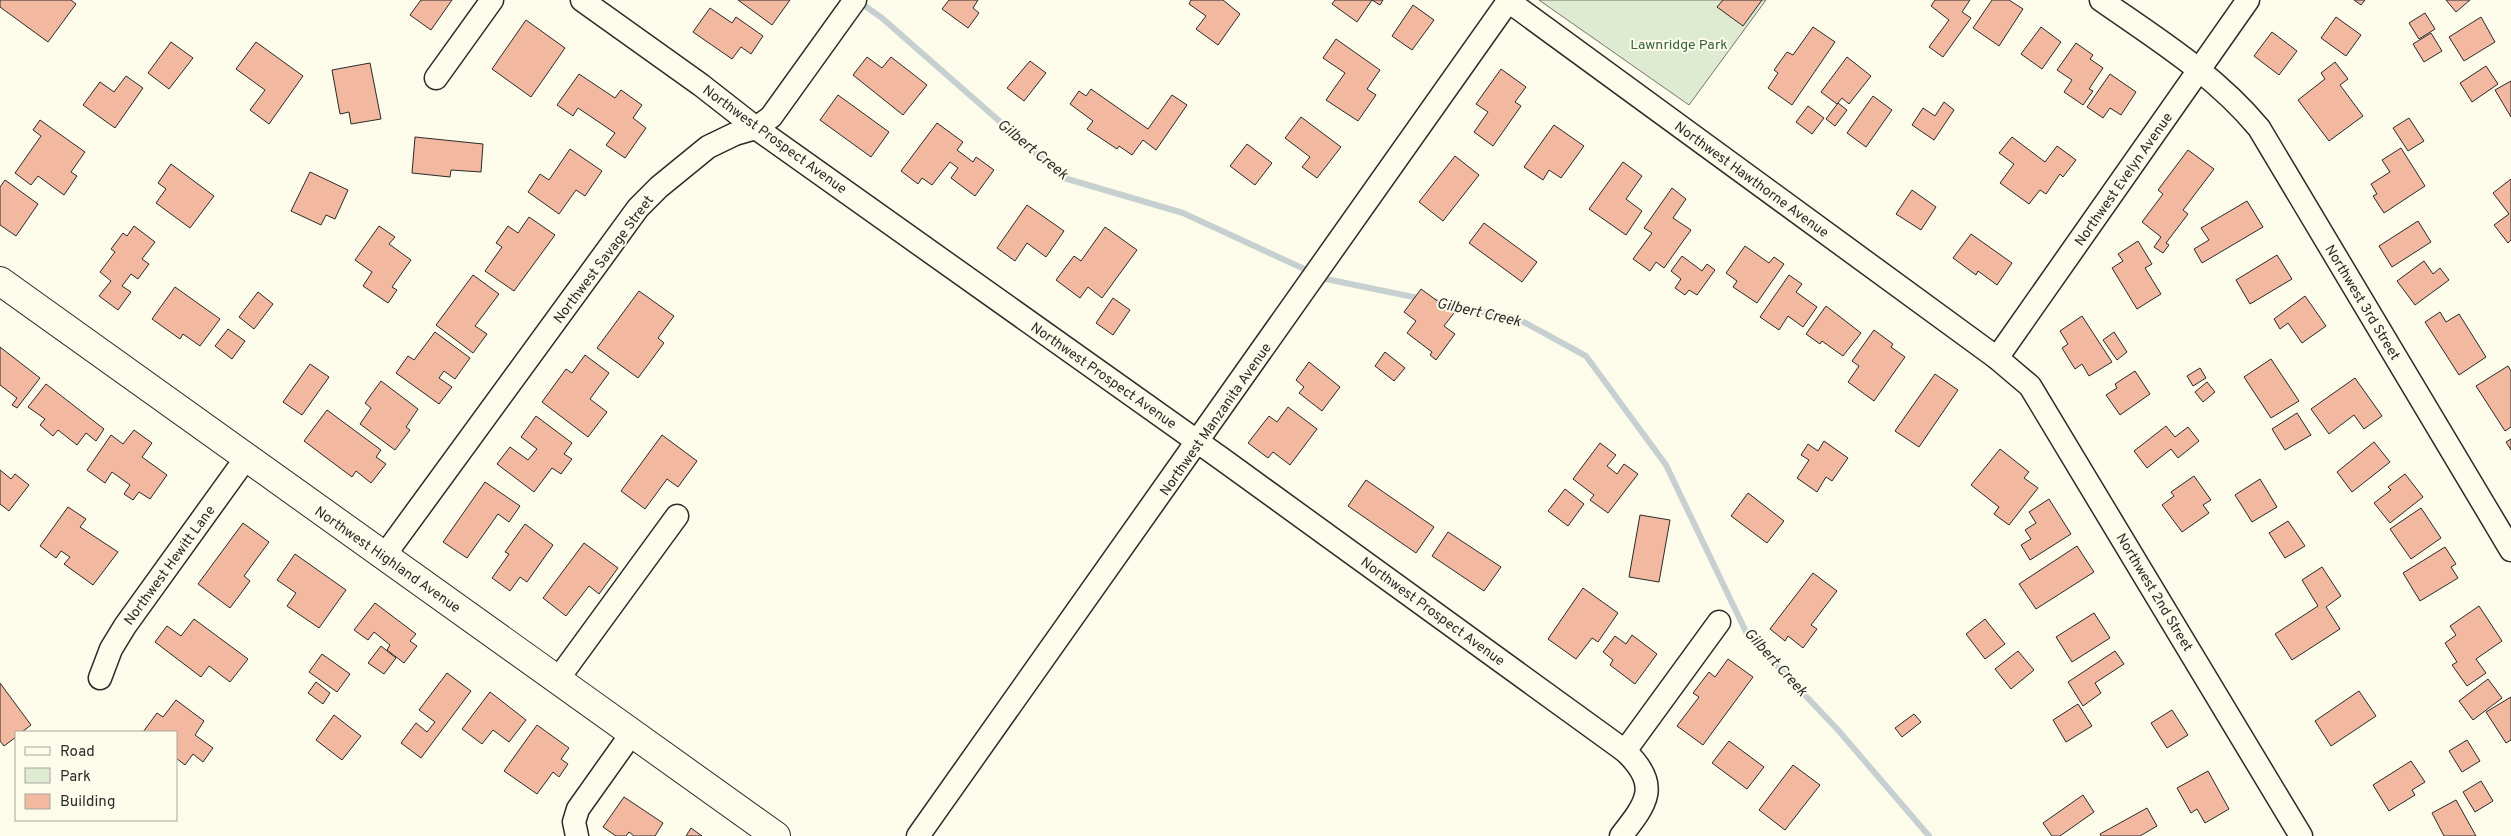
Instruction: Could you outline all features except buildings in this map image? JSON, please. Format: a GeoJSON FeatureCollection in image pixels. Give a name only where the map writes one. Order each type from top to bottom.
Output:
{"type":"FeatureCollection","features":[{"type":"Feature","properties":{"kind":"main road","name":"Northwest Highland Avenue"},"geometry":{"type":"LineString","coordinates":[[0,281],[776,836]]}},
{"type":"Feature","properties":{"kind":"street"},"geometry":{"type":"LineString","coordinates":[[436,78],[492,0]]}},
{"type":"Feature","properties":{"kind":"street","name":"Northwest Prospect Avenue"},"geometry":{"type":"LineString","coordinates":[[582,0],[701,85],[756,128],[1199,442],[1625,752],[1638,764],[1647,787],[1646,801],[1621,836]]}},
{"type":"Feature","properties":{"kind":"street","name":"Northwest Savage Street"},"geometry":{"type":"LineString","coordinates":[[384,556],[638,208],[659,187],[708,147],[735,134],[756,128],[770,116],[855,0]]}},
{"type":"Feature","properties":{"kind":"street","name":"Northwest Hawthorne Avenue"},"geometry":{"type":"LineString","coordinates":[[1508,0],[1997,358]]}},
{"type":"Feature","properties":{"kind":"street","name":"Northwest Manzanita Avenue"},"geometry":{"type":"LineString","coordinates":[[918,836],[1199,442],[1508,0]]}},
{"type":"Feature","properties":{"kind":"street","name":"Northwest 3rd Street"},"geometry":{"type":"LineString","coordinates":[[2101,0],[2199,69],[2240,106],[2259,128],[2511,550]]}},
{"type":"Feature","properties":{"kind":"street","name":"Northwest Evelyn Avenue"},"geometry":{"type":"LineString","coordinates":[[1997,358],[2248,0]]}},
{"type":"Feature","properties":{"kind":"street","name":"Northwest 2nd Street"},"geometry":{"type":"LineString","coordinates":[[1997,358],[2030,386],[2301,836]]}},
{"type":"Feature","properties":{"kind":"street","name":"Northwest Hewitt Lane"},"geometry":{"type":"LineString","coordinates":[[100,678],[111,649],[126,626],[246,458]]}},
{"type":"Feature","properties":{"kind":"street"},"geometry":{"type":"LineString","coordinates":[[558,679],[677,516]]}},
{"type":"Feature","properties":{"kind":"street"},"geometry":{"type":"LineString","coordinates":[[1625,752],[1719,622]]}},
{"type":"Feature","properties":{"kind":"street"},"geometry":{"type":"LineString","coordinates":[[577,836],[574,822],[578,809],[632,733]]}},
{"type":"Feature","properties":{"kind":"green space","name":"Lawnridge Park"},"geometry":{"type":"Polygon","coordinates":[[[1539,0],[1766,0],[1689,105],[1539,0]]]}},
{"type":"Feature","properties":{"kind":"waterway","name":"Gilbert Creek"},"geometry":{"type":"LineString","coordinates":[[858,1],[882,18],[1064,178],[1183,213],[1326,279],[1423,299]]}},
{"type":"Feature","properties":{"kind":"waterway","name":"Gilbert Creek"},"geometry":{"type":"LineString","coordinates":[[1433,301],[1520,320],[1586,356],[1666,465],[1747,634],[1838,730],[1929,836]]}}]}
